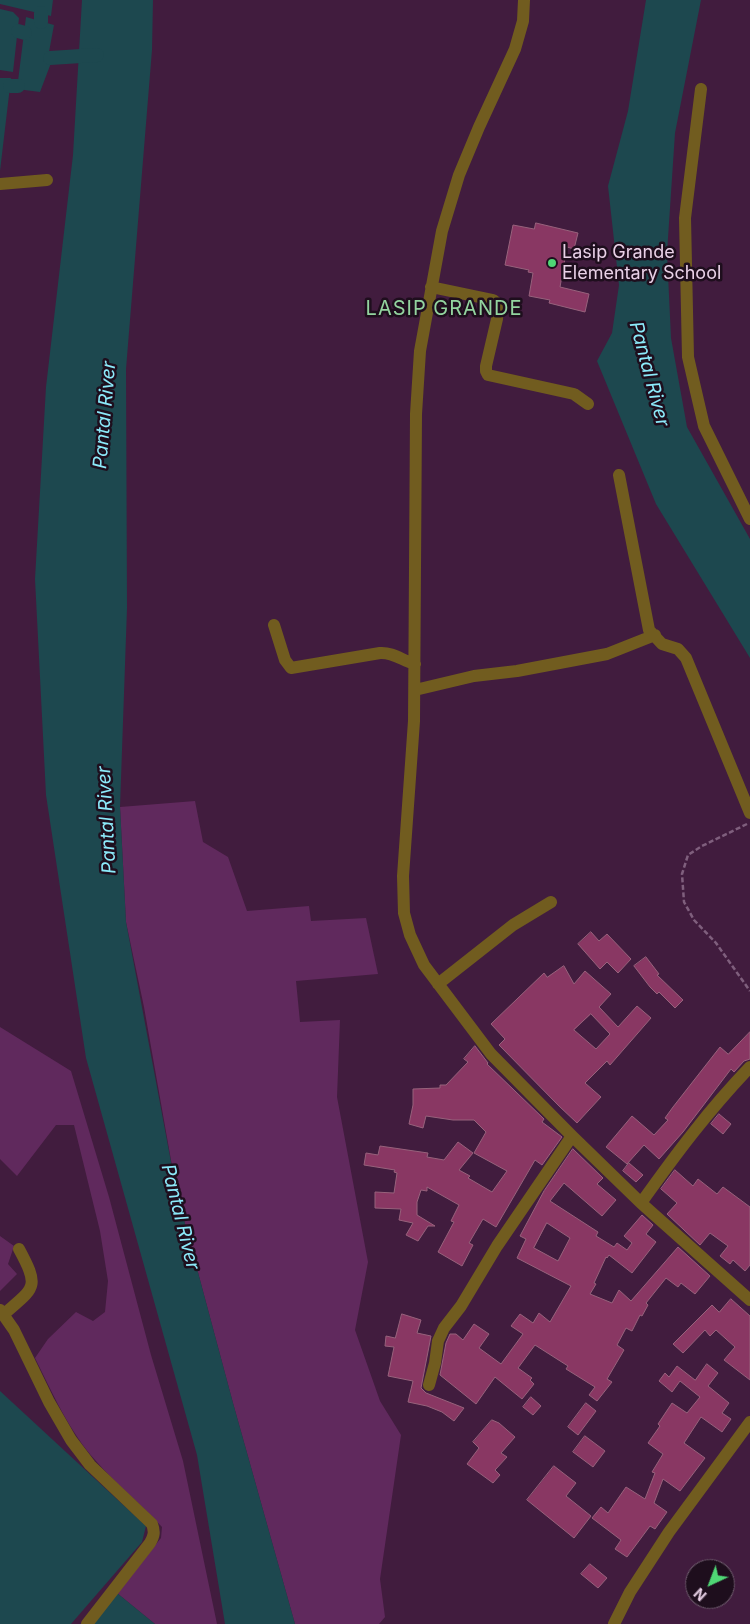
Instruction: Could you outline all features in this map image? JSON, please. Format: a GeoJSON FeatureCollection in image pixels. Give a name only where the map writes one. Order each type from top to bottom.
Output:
{"type":"FeatureCollection","features":[{"type":"Feature","properties":{"kind":"street"},"geometry":{"type":"LineString","coordinates":[[524,0],[524,21],[516,49],[479,127],[460,175],[442,231],[420,351],[416,388],[415,690],[403,876],[404,913],[418,955],[491,1054],[641,1203],[750,1300]]}},
{"type":"Feature","properties":{"kind":"street"},"geometry":{"type":"LineString","coordinates":[[700,89],[686,218],[688,357],[704,426],[750,518]]}},
{"type":"Feature","properties":{"kind":"street"},"geometry":{"type":"LineString","coordinates":[[0,184],[47,180]]}},
{"type":"Feature","properties":{"kind":"street"},"geometry":{"type":"LineString","coordinates":[[431,287],[493,300],[498,304],[497,318],[486,366],[488,375],[574,394],[588,404]]}},
{"type":"Feature","properties":{"kind":"street"},"geometry":{"type":"LineString","coordinates":[[620,475],[649,630],[662,644],[678,649],[686,658],[750,813]]}},
{"type":"Feature","properties":{"kind":"street"},"geometry":{"type":"LineString","coordinates":[[274,625],[285,660],[291,668],[380,652],[388,652],[399,659],[415,664]]}},
{"type":"Feature","properties":{"kind":"street"},"geometry":{"type":"LineString","coordinates":[[415,690],[474,676],[517,671],[607,654],[654,635]]}},
{"type":"Feature","properties":{"kind":"street"},"geometry":{"type":"LineString","coordinates":[[438,984],[513,925],[551,902]]}},
{"type":"Feature","properties":{"kind":"street"},"geometry":{"type":"LineString","coordinates":[[641,1203],[693,1132],[718,1101],[750,1067]]}},
{"type":"Feature","properties":{"kind":"street"},"geometry":{"type":"LineString","coordinates":[[429,1385],[435,1364],[438,1341],[444,1328],[461,1306],[497,1246],[572,1136]]}},
{"type":"Feature","properties":{"kind":"street"},"geometry":{"type":"LineString","coordinates":[[19,1249],[32,1272],[33,1282],[25,1296],[2,1312],[14,1330],[49,1402],[71,1440],[90,1465],[152,1524],[154,1529],[150,1543],[87,1624]]}},
{"type":"Feature","properties":{"kind":"street"},"geometry":{"type":"LineString","coordinates":[[614,1624],[630,1592],[669,1532],[750,1422]]}},
{"type":"Feature","properties":{"kind":"path"},"geometry":{"type":"LineString","coordinates":[[750,823],[688,854],[682,874],[684,902],[694,920],[716,944],[750,991]]}},
{"type":"Feature","properties":{"kind":"shaded area"},"geometry":{"type":"Polygon","coordinates":[[[195,801],[203,842],[228,857],[247,911],[309,906],[311,921],[366,918],[378,974],[296,981],[300,1022],[340,1020],[337,1097],[368,1262],[355,1330],[380,1401],[401,1435],[380,1579],[385,1617],[379,1624],[295,1624],[177,1194],[144,1007],[126,922],[120,807],[195,801]]]}},
{"type":"Feature","properties":{"kind":"shaded area"},"geometry":{"type":"Polygon","coordinates":[[[0,1027],[71,1071],[109,1197],[151,1355],[183,1461],[217,1624],[155,1624],[117,1593],[161,1538],[162,1527],[86,1449],[62,1412],[35,1358],[48,1339],[76,1312],[93,1321],[105,1312],[108,1281],[100,1231],[74,1125],[56,1125],[17,1176],[0,1159],[0,1027]]]}},
{"type":"Feature","properties":{"kind":"shaded area"},"geometry":{"type":"Polygon","coordinates":[[[0,1236],[14,1246],[8,1264],[17,1274],[0,1291],[0,1236]]]}},
{"type":"Feature","properties":{"kind":"water"},"geometry":{"type":"Polygon","coordinates":[[[0,0],[53,0],[51,16],[0,4],[0,0]]]}},
{"type":"Feature","properties":{"kind":"water","name":"Pantal River"},"geometry":{"type":"Polygon","coordinates":[[[82,0],[153,0],[152,50],[126,369],[127,608],[120,807],[126,922],[177,1194],[295,1624],[225,1624],[197,1455],[86,1058],[46,795],[35,579],[46,387],[73,155],[82,0]]]}},
{"type":"Feature","properties":{"kind":"water","name":"Pantal River"},"geometry":{"type":"Polygon","coordinates":[[[646,0],[701,0],[675,133],[667,253],[671,338],[687,427],[750,539],[750,658],[656,504],[597,361],[612,333],[619,285],[608,186],[628,111],[646,0]]]}},
{"type":"Feature","properties":{"kind":"water"},"geometry":{"type":"Polygon","coordinates":[[[0,9],[13,12],[19,18],[13,72],[0,70],[0,9]]]}},
{"type":"Feature","properties":{"kind":"water"},"geometry":{"type":"Polygon","coordinates":[[[26,17],[54,25],[49,52],[51,63],[40,92],[17,89],[26,17]]]}},
{"type":"Feature","properties":{"kind":"water"},"geometry":{"type":"Polygon","coordinates":[[[0,78],[11,78],[0,171],[0,78]]]}},
{"type":"Feature","properties":{"kind":"water"},"geometry":{"type":"Polygon","coordinates":[[[0,1391],[146,1526],[142,1542],[71,1624],[0,1624],[0,1391]]]}},
{"type":"Feature","properties":{"kind":"water"},"geometry":{"type":"Polygon","coordinates":[[[117,1593],[155,1624],[93,1624],[117,1593]]]}},
{"type":"Feature","properties":{"kind":"building"},"geometry":{"type":"Polygon","coordinates":[[[536,223],[578,233],[574,249],[567,247],[560,287],[589,294],[585,312],[549,303],[550,300],[529,296],[533,273],[528,272],[529,270],[505,265],[513,225],[534,229],[536,223]]]}},
{"type":"Feature","properties":{"kind":"building"},"geometry":{"type":"Polygon","coordinates":[[[591,932],[599,941],[607,934],[631,959],[618,973],[607,962],[600,969],[578,944],[591,932]]]}},
{"type":"Feature","properties":{"kind":"building"},"geometry":{"type":"Polygon","coordinates":[[[646,957],[659,974],[657,975],[683,1000],[675,1008],[659,992],[657,994],[650,987],[634,966],[646,957]]]}},
{"type":"Feature","properties":{"kind":"building"},"geometry":{"type":"Polygon","coordinates":[[[564,966],[574,984],[585,971],[611,994],[599,1007],[618,1027],[637,1006],[651,1018],[610,1065],[607,1061],[585,1083],[601,1097],[577,1123],[499,1045],[505,1039],[491,1024],[544,973],[547,977],[564,966]],[[591,1014],[574,1030],[596,1049],[610,1034],[591,1014]]]}},
{"type":"Feature","properties":{"kind":"building"},"geometry":{"type":"Polygon","coordinates":[[[750,1032],[750,1059],[744,1061],[734,1072],[731,1069],[683,1132],[659,1159],[644,1145],[627,1164],[606,1147],[632,1116],[654,1135],[668,1120],[665,1118],[720,1047],[728,1054],[750,1032]]]}},
{"type":"Feature","properties":{"kind":"building"},"geometry":{"type":"Polygon","coordinates":[[[475,1046],[487,1064],[544,1119],[542,1122],[562,1137],[542,1165],[535,1160],[496,1227],[483,1219],[469,1243],[473,1245],[462,1266],[438,1252],[454,1222],[451,1221],[459,1205],[427,1187],[427,1191],[421,1190],[417,1202],[417,1215],[435,1226],[428,1226],[418,1241],[406,1235],[413,1223],[399,1220],[401,1209],[375,1208],[375,1192],[394,1193],[397,1173],[394,1172],[395,1170],[364,1165],[366,1153],[378,1155],[380,1146],[428,1153],[427,1157],[444,1160],[458,1142],[473,1153],[459,1170],[470,1176],[468,1178],[492,1192],[507,1171],[474,1153],[486,1132],[474,1120],[453,1120],[426,1116],[423,1128],[409,1124],[413,1105],[413,1089],[440,1088],[440,1085],[446,1085],[468,1062],[464,1059],[475,1046]]]}},
{"type":"Feature","properties":{"kind":"building"},"geometry":{"type":"Polygon","coordinates":[[[719,1114],[731,1124],[723,1134],[711,1124],[719,1114]]]}},
{"type":"Feature","properties":{"kind":"building"},"geometry":{"type":"Polygon","coordinates":[[[573,1149],[603,1178],[597,1184],[616,1200],[602,1216],[564,1183],[550,1201],[598,1232],[596,1236],[614,1247],[617,1243],[627,1250],[632,1243],[624,1236],[642,1215],[653,1225],[646,1234],[656,1242],[632,1273],[609,1255],[606,1257],[594,1283],[596,1284],[590,1294],[612,1303],[619,1290],[631,1301],[678,1247],[710,1276],[695,1294],[681,1283],[678,1287],[666,1278],[646,1303],[648,1305],[642,1316],[640,1315],[632,1331],[626,1328],[617,1345],[624,1350],[607,1379],[612,1382],[597,1401],[589,1395],[595,1387],[566,1369],[568,1366],[535,1345],[518,1368],[532,1378],[530,1380],[534,1384],[522,1399],[495,1377],[476,1404],[440,1375],[446,1343],[450,1334],[456,1334],[463,1340],[474,1324],[489,1334],[479,1348],[501,1364],[523,1334],[511,1326],[520,1314],[533,1323],[539,1313],[550,1322],[571,1286],[517,1258],[526,1239],[520,1236],[544,1191],[573,1149]],[[547,1223],[534,1248],[558,1261],[570,1238],[547,1223]]]}},
{"type":"Feature","properties":{"kind":"building"},"geometry":{"type":"Polygon","coordinates":[[[629,1163],[643,1175],[636,1182],[623,1171],[629,1163]]]}},
{"type":"Feature","properties":{"kind":"building"},"geometry":{"type":"Polygon","coordinates":[[[675,1170],[693,1186],[698,1179],[717,1194],[723,1187],[750,1207],[750,1265],[745,1271],[733,1260],[730,1264],[720,1256],[728,1246],[710,1233],[700,1245],[667,1214],[677,1203],[661,1189],[675,1170]]]}},
{"type":"Feature","properties":{"kind":"building"},"geometry":{"type":"Polygon","coordinates":[[[731,1299],[750,1316],[750,1380],[724,1360],[735,1347],[716,1330],[710,1336],[705,1330],[683,1353],[673,1344],[712,1305],[719,1312],[731,1299]]]}},
{"type":"Feature","properties":{"kind":"building"},"geometry":{"type":"Polygon","coordinates":[[[402,1314],[421,1320],[417,1333],[431,1336],[421,1388],[426,1393],[464,1408],[454,1421],[442,1412],[427,1406],[408,1402],[413,1381],[388,1376],[394,1347],[385,1346],[386,1336],[395,1338],[402,1314]]]}},
{"type":"Feature","properties":{"kind":"building"},"geometry":{"type":"Polygon","coordinates":[[[707,1364],[718,1373],[708,1386],[729,1403],[722,1413],[731,1419],[722,1432],[701,1417],[684,1443],[705,1458],[680,1491],[663,1479],[654,1503],[667,1512],[655,1529],[650,1526],[627,1557],[615,1549],[621,1540],[592,1518],[601,1507],[608,1513],[626,1487],[645,1499],[655,1473],[652,1472],[663,1454],[648,1443],[660,1426],[658,1424],[672,1403],[687,1413],[700,1397],[680,1381],[672,1392],[659,1381],[665,1373],[669,1377],[677,1366],[695,1380],[707,1364]]]}},
{"type":"Feature","properties":{"kind":"building"},"geometry":{"type":"Polygon","coordinates":[[[531,1397],[541,1406],[533,1415],[523,1407],[531,1397]]]}},
{"type":"Feature","properties":{"kind":"building"},"geometry":{"type":"Polygon","coordinates":[[[586,1403],[596,1411],[578,1435],[568,1427],[586,1403]]]}},
{"type":"Feature","properties":{"kind":"building"},"geometry":{"type":"Polygon","coordinates":[[[492,1420],[499,1423],[515,1437],[501,1453],[507,1457],[495,1470],[500,1475],[493,1483],[467,1464],[479,1448],[473,1442],[492,1420]]]}},
{"type":"Feature","properties":{"kind":"building"},"geometry":{"type":"Polygon","coordinates":[[[585,1436],[605,1451],[593,1467],[573,1452],[585,1436]]]}},
{"type":"Feature","properties":{"kind":"building"},"geometry":{"type":"Polygon","coordinates":[[[554,1466],[576,1483],[566,1496],[591,1516],[574,1538],[527,1500],[554,1466]]]}},
{"type":"Feature","properties":{"kind":"building"},"geometry":{"type":"Polygon","coordinates":[[[590,1564],[607,1578],[598,1588],[581,1574],[590,1564]]]}},
{"type":"Feature","properties":{"kind":"waterway"},"geometry":{"type":"LineString","coordinates":[[41,13],[41,22]]}},
{"type":"Feature","properties":{"kind":"waterway"},"geometry":{"type":"LineString","coordinates":[[18,31],[25,33]]}},
{"type":"Feature","properties":{"kind":"waterway"},"geometry":{"type":"LineString","coordinates":[[50,58],[97,55]]}},
{"type":"Feature","properties":{"kind":"waterway"},"geometry":{"type":"LineString","coordinates":[[10,86],[18,86]]}},
{"type":"Feature","properties":{"kind":"place","name":"Lasip Grande Elementary School"},"geometry":{"type":"Point","coordinates":[552,263]}},
{"type":"Feature","properties":{"kind":"district","name":"LASIP GRANDE"},"geometry":{"type":"Point","coordinates":[444,309]}}]}
